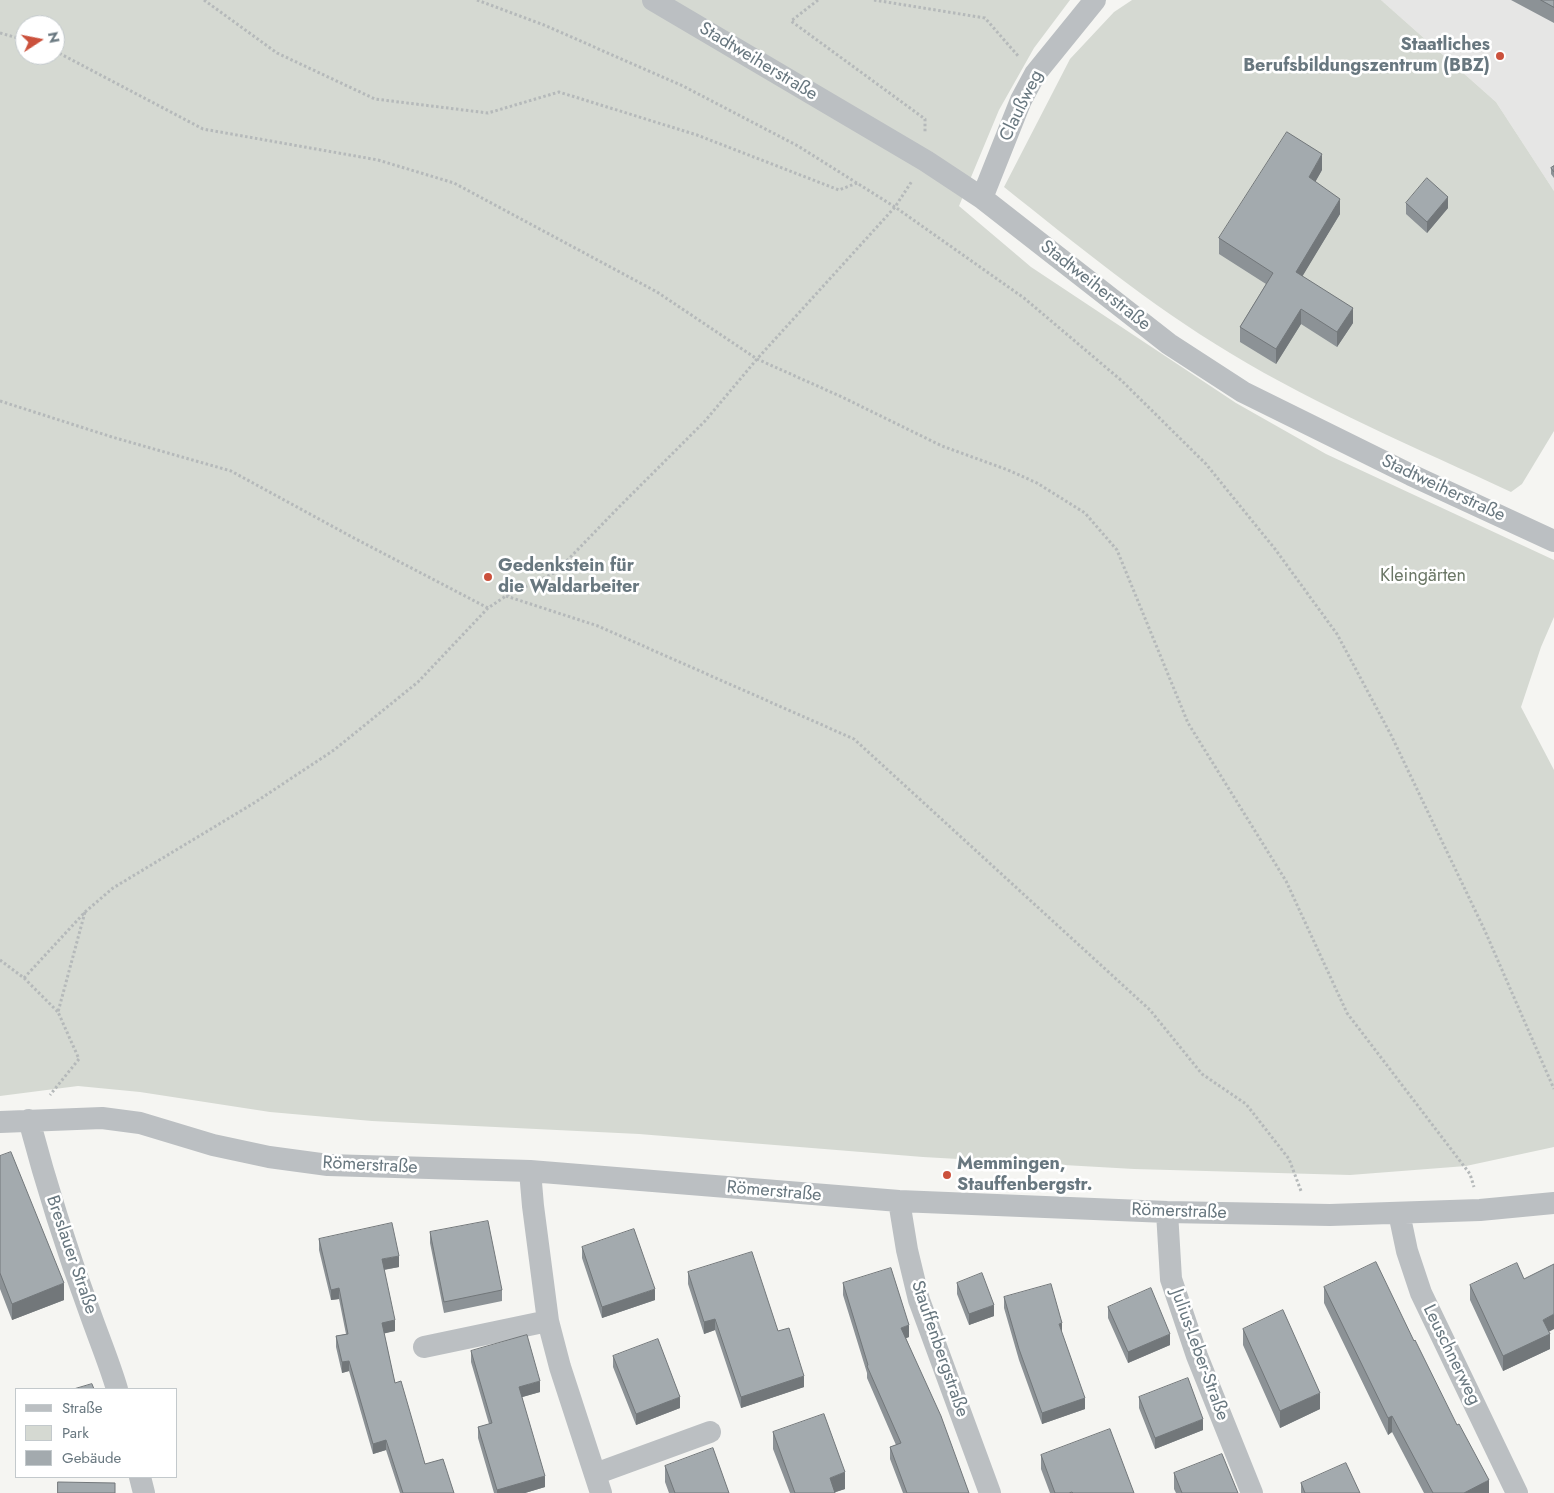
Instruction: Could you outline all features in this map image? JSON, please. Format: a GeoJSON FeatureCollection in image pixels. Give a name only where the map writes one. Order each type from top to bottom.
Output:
{"type":"FeatureCollection","features":[{"type":"Feature","properties":{"kind":"street","name":"Stadtweiherstraße"},"geometry":{"type":"LineString","coordinates":[[653,0],[926,161],[982,198],[1169,344],[1243,392],[1412,475],[1554,541]]}},
{"type":"Feature","properties":{"kind":"street","name":"Claußweg"},"geometry":{"type":"LineString","coordinates":[[982,198],[1021,100],[1035,74],[1093,0]]}},
{"type":"Feature","properties":{"kind":"street","name":"Römerstraße"},"geometry":{"type":"LineString","coordinates":[[0,1122],[102,1118],[140,1123],[213,1145],[328,1165],[530,1171],[899,1201],[1167,1212],[1330,1215],[1480,1210],[1554,1204]]}},
{"type":"Feature","properties":{"kind":"street","name":"Breslauer Straße"},"geometry":{"type":"LineString","coordinates":[[30,1120],[43,1175],[117,1388]]}},
{"type":"Feature","properties":{"kind":"street"},"geometry":{"type":"LineString","coordinates":[[530,1171],[548,1321],[560,1367],[598,1484],[710,1432]]}},
{"type":"Feature","properties":{"kind":"street","name":"Stauffenbergstraße"},"geometry":{"type":"LineString","coordinates":[[899,1201],[907,1250],[919,1300],[990,1493]]}},
{"type":"Feature","properties":{"kind":"street","name":"Julius-Leber-Straße"},"geometry":{"type":"LineString","coordinates":[[1167,1212],[1172,1279],[1197,1356],[1252,1493]]}},
{"type":"Feature","properties":{"kind":"street","name":"Leuschnerweg"},"geometry":{"type":"LineString","coordinates":[[1399,1213],[1407,1251],[1422,1293],[1517,1493]]}},
{"type":"Feature","properties":{"kind":"street"},"geometry":{"type":"LineString","coordinates":[[424,1347],[548,1321]]}},
{"type":"Feature","properties":{"kind":"street"},"geometry":{"type":"LineString","coordinates":[[140,1478],[144,1493]]}},
{"type":"Feature","properties":{"kind":"path"},"geometry":{"type":"LineString","coordinates":[[204,0],[277,53],[375,99],[488,113],[559,92],[697,135],[839,190],[858,183]]}},
{"type":"Feature","properties":{"kind":"path"},"geometry":{"type":"LineString","coordinates":[[477,0],[544,24],[682,86],[798,146],[858,183],[1024,298],[1122,381],[1206,464],[1276,549],[1337,634],[1391,735],[1485,932],[1554,1089]]}},
{"type":"Feature","properties":{"kind":"path"},"geometry":{"type":"LineString","coordinates":[[24,978],[85,912],[113,888],[254,803],[334,750],[418,682],[488,608],[506,596],[556,572],[705,421],[757,359],[895,207],[926,161],[925,119],[791,21],[818,0]]}},
{"type":"Feature","properties":{"kind":"path"},"geometry":{"type":"LineString","coordinates":[[874,0],[985,18],[1035,74]]}},
{"type":"Feature","properties":{"kind":"path"},"geometry":{"type":"LineString","coordinates":[[0,33],[15,37]]}},
{"type":"Feature","properties":{"kind":"path"},"geometry":{"type":"LineString","coordinates":[[65,56],[203,129],[378,160],[454,183],[657,292],[757,359],[842,397],[942,446],[1008,470],[1037,483],[1085,513],[1117,550],[1188,723],[1286,880],[1347,1013],[1470,1174],[1480,1210]]}},
{"type":"Feature","properties":{"kind":"path"},"geometry":{"type":"LineString","coordinates":[[0,401],[112,437],[231,471],[488,608]]}},
{"type":"Feature","properties":{"kind":"path"},"geometry":{"type":"LineString","coordinates":[[506,596],[598,626],[854,739],[1150,1010],[1202,1074],[1246,1104],[1289,1159],[1302,1195],[1330,1215]]}},
{"type":"Feature","properties":{"kind":"path"},"geometry":{"type":"LineString","coordinates":[[58,1012],[85,912]]}},
{"type":"Feature","properties":{"kind":"path"},"geometry":{"type":"LineString","coordinates":[[0,960],[24,978],[58,1012],[79,1059],[30,1120]]}},
{"type":"Feature","properties":{"kind":"shaded area","name":"Staatliches Berufsbildungszentrum (BBZ)"},"geometry":{"type":"Polygon","coordinates":[[[1381,0],[1554,0],[1554,191],[1496,102],[1381,0]]]}},
{"type":"Feature","properties":{"kind":"green space","name":"Kleingärten"},"geometry":{"type":"Polygon","coordinates":[[[0,0],[1070,0],[1034,48],[999,110],[959,206],[1031,267],[1236,403],[1326,454],[1554,560],[1554,617],[1541,647],[1521,707],[1554,770],[1554,1147],[1466,1166],[1350,1175],[1134,1169],[923,1157],[639,1134],[372,1121],[270,1112],[140,1092],[78,1086],[0,1096],[0,0]]]}},
{"type":"Feature","properties":{"kind":"green space"},"geometry":{"type":"Polygon","coordinates":[[[1132,0],[1381,0],[1496,102],[1554,191],[1554,431],[1522,484],[1511,492],[1333,409],[1264,373],[1200,334],[1143,295],[1004,187],[1070,59],[1114,12],[1132,0]]]}},
{"type":"Feature","properties":{"kind":"building"},"geometry":{"type":"Polygon","coordinates":[[[1541,0],[1554,0],[1554,7],[1541,0]]]}},
{"type":"Feature","properties":{"kind":"building"},"geometry":{"type":"Polygon","coordinates":[[[1287,132],[1322,154],[1309,177],[1340,199],[1296,272],[1353,308],[1337,332],[1301,309],[1276,349],[1240,327],[1273,273],[1219,238],[1287,132]]]}},
{"type":"Feature","properties":{"kind":"building"},"geometry":{"type":"Polygon","coordinates":[[[1427,178],[1448,197],[1427,222],[1406,203],[1427,178]]]}},
{"type":"Feature","properties":{"kind":"building"},"geometry":{"type":"Polygon","coordinates":[[[11,1152],[64,1283],[12,1304],[0,1273],[0,1156],[11,1152]]]}},
{"type":"Feature","properties":{"kind":"building"},"geometry":{"type":"Polygon","coordinates":[[[488,1221],[502,1290],[444,1302],[430,1232],[488,1221]]]}},
{"type":"Feature","properties":{"kind":"building"},"geometry":{"type":"Polygon","coordinates":[[[392,1223],[399,1256],[382,1259],[395,1320],[382,1323],[395,1383],[401,1381],[425,1464],[443,1459],[454,1493],[403,1493],[386,1440],[373,1444],[349,1361],[342,1362],[336,1336],[348,1334],[339,1288],[331,1290],[319,1239],[392,1223]]]}},
{"type":"Feature","properties":{"kind":"building"},"geometry":{"type":"Polygon","coordinates":[[[634,1229],[655,1289],[602,1307],[582,1247],[634,1229]]]}},
{"type":"Feature","properties":{"kind":"building"},"geometry":{"type":"Polygon","coordinates":[[[752,1252],[778,1331],[789,1328],[804,1376],[741,1397],[715,1319],[704,1322],[688,1272],[752,1252]]]}},
{"type":"Feature","properties":{"kind":"building"},"geometry":{"type":"Polygon","coordinates":[[[1376,1262],[1457,1425],[1459,1424],[1489,1480],[1464,1493],[1433,1493],[1392,1416],[1388,1418],[1324,1287],[1376,1262]]]}},
{"type":"Feature","properties":{"kind":"building"},"geometry":{"type":"Polygon","coordinates":[[[1517,1263],[1524,1279],[1554,1264],[1554,1314],[1543,1320],[1550,1334],[1503,1356],[1470,1285],[1517,1263]]]}},
{"type":"Feature","properties":{"kind":"building"},"geometry":{"type":"Polygon","coordinates":[[[891,1268],[909,1325],[901,1328],[941,1416],[969,1493],[907,1493],[890,1447],[901,1443],[867,1366],[843,1283],[891,1268]]]}},
{"type":"Feature","properties":{"kind":"building"},"geometry":{"type":"Polygon","coordinates":[[[982,1273],[994,1305],[969,1314],[957,1283],[982,1273]]]}},
{"type":"Feature","properties":{"kind":"building"},"geometry":{"type":"Polygon","coordinates":[[[1051,1284],[1062,1323],[1059,1324],[1085,1398],[1042,1413],[1019,1349],[1004,1297],[1051,1284]]]}},
{"type":"Feature","properties":{"kind":"building"},"geometry":{"type":"Polygon","coordinates":[[[1151,1288],[1170,1334],[1128,1352],[1108,1307],[1151,1288]]]}},
{"type":"Feature","properties":{"kind":"building"},"geometry":{"type":"Polygon","coordinates":[[[1283,1310],[1320,1393],[1280,1411],[1243,1329],[1283,1310]]]}},
{"type":"Feature","properties":{"kind":"building"},"geometry":{"type":"Polygon","coordinates":[[[527,1335],[540,1381],[519,1387],[545,1476],[497,1490],[478,1427],[492,1423],[471,1351],[527,1335]]]}},
{"type":"Feature","properties":{"kind":"building"},"geometry":{"type":"Polygon","coordinates":[[[658,1339],[680,1397],[636,1414],[613,1356],[658,1339]]]}},
{"type":"Feature","properties":{"kind":"building"},"geometry":{"type":"Polygon","coordinates":[[[1188,1378],[1203,1419],[1155,1438],[1139,1397],[1188,1378]]]}},
{"type":"Feature","properties":{"kind":"building"},"geometry":{"type":"Polygon","coordinates":[[[92,1384],[94,1388],[78,1388],[92,1384]]]}},
{"type":"Feature","properties":{"kind":"building"},"geometry":{"type":"Polygon","coordinates":[[[824,1414],[845,1472],[830,1478],[835,1493],[795,1493],[773,1432],[824,1414]]]}},
{"type":"Feature","properties":{"kind":"building"},"geometry":{"type":"Polygon","coordinates":[[[1110,1429],[1134,1493],[1055,1493],[1041,1455],[1110,1429]]]}},
{"type":"Feature","properties":{"kind":"building"},"geometry":{"type":"Polygon","coordinates":[[[713,1448],[729,1493],[675,1493],[665,1466],[713,1448]]]}},
{"type":"Feature","properties":{"kind":"building"},"geometry":{"type":"Polygon","coordinates":[[[1222,1454],[1238,1493],[1182,1493],[1174,1473],[1222,1454]]]}},
{"type":"Feature","properties":{"kind":"building"},"geometry":{"type":"Polygon","coordinates":[[[1346,1463],[1360,1493],[1305,1493],[1301,1483],[1346,1463]]]}},
{"type":"Feature","properties":{"kind":"building"},"geometry":{"type":"Polygon","coordinates":[[[58,1482],[115,1483],[115,1493],[58,1493],[58,1482]]]}},
{"type":"Feature","properties":{"kind":"place","name":"Staatliches Berufsbildungszentrum (BBZ)"},"geometry":{"type":"Point","coordinates":[1500,56]}},
{"type":"Feature","properties":{"kind":"place","name":"Gedenkstein für die Waldarbeiter"},"geometry":{"type":"Point","coordinates":[488,577]}},
{"type":"Feature","properties":{"kind":"place","name":"Memmingen, Stauffenbergstr."},"geometry":{"type":"Point","coordinates":[947,1175]}}]}
